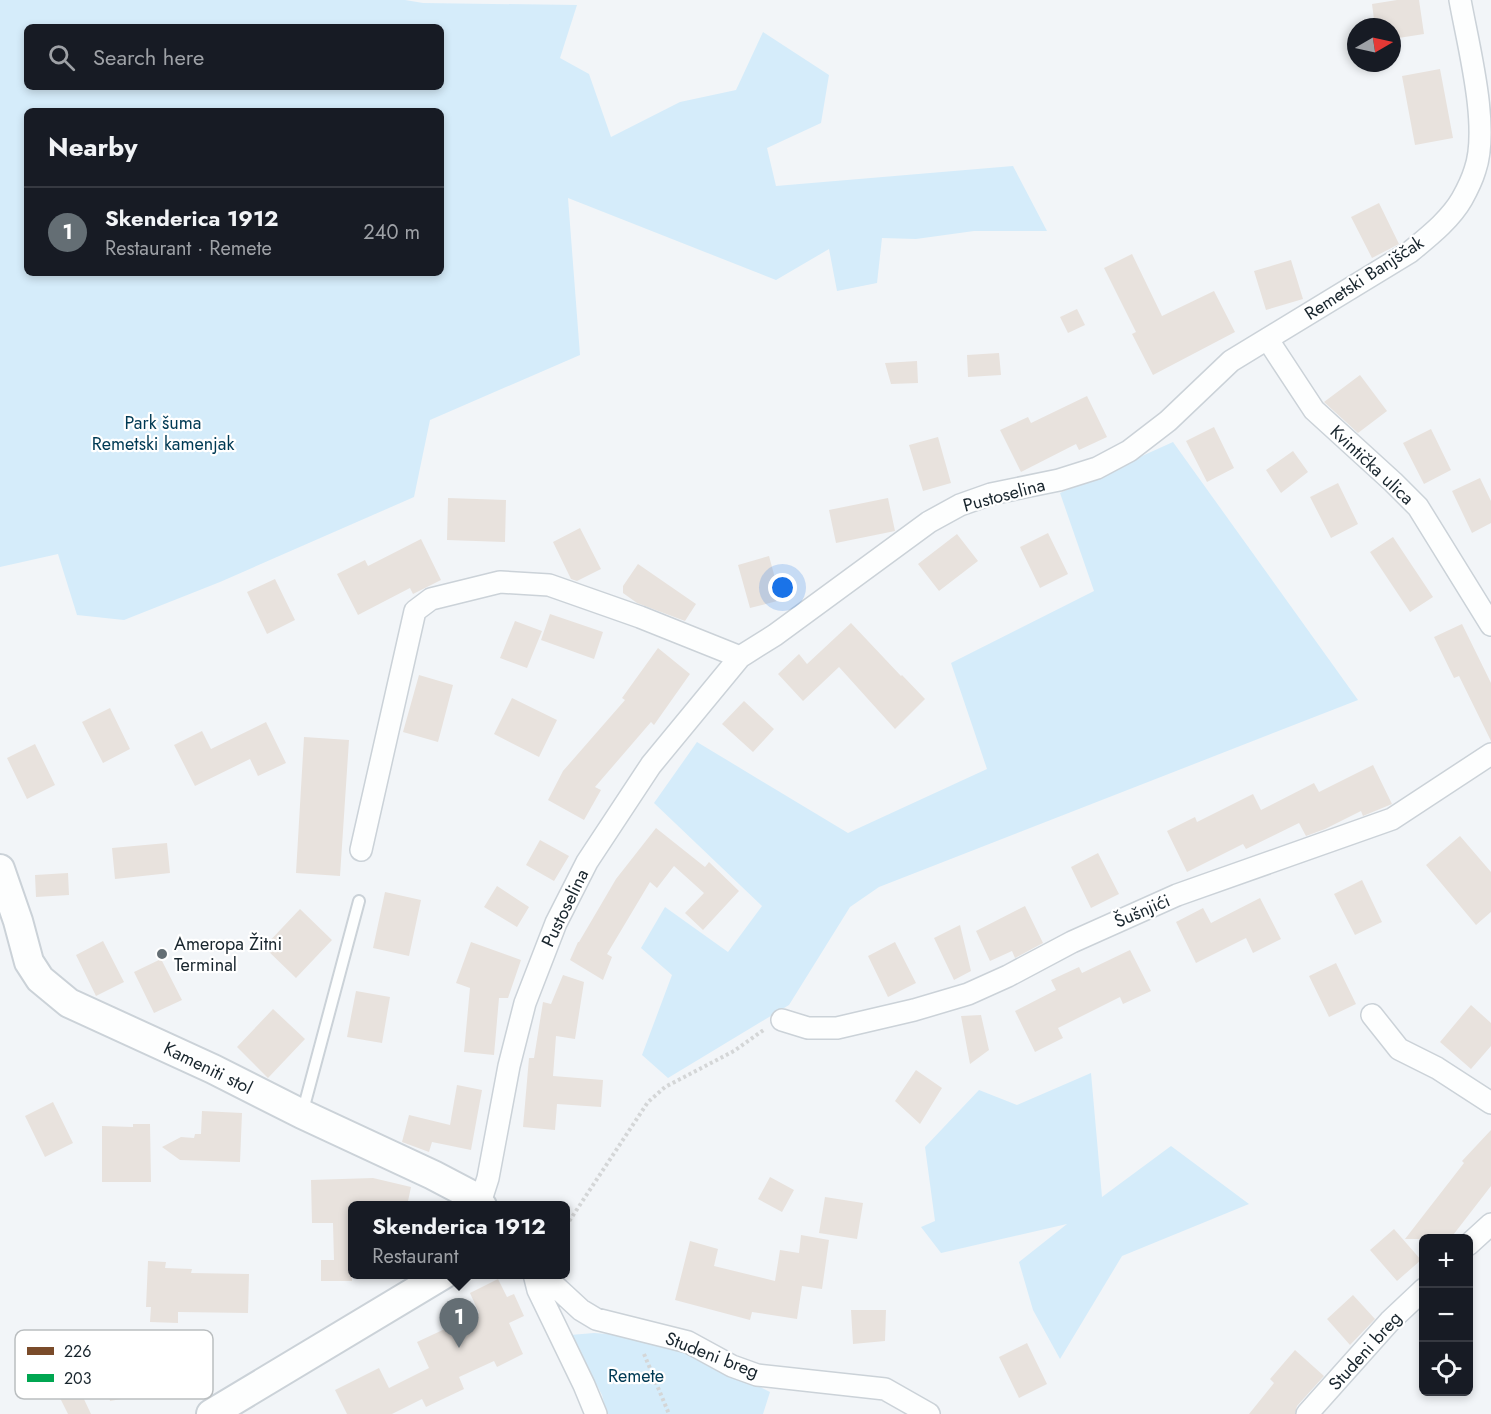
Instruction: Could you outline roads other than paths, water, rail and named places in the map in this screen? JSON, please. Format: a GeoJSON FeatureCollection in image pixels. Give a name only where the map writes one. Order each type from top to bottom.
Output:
{"type":"FeatureCollection","features":[{"type":"Feature","properties":{"kind":"main road","name":"Kameniti stol"},"geometry":{"type":"LineString","coordinates":[[0,869],[29,962],[40,979],[69,1003],[213,1069],[302,1114],[433,1175],[473,1196],[478,1201]]}},
{"type":"Feature","properties":{"kind":"main road"},"geometry":{"type":"LineString","coordinates":[[211,1414],[437,1279]]}},
{"type":"Feature","properties":{"kind":"street","name":"Remetski Banjščak"},"geometry":{"type":"LineString","coordinates":[[1268,340],[1410,252],[1434,232],[1461,201],[1476,169],[1480,135],[1478,102],[1460,0]]}},
{"type":"Feature","properties":{"kind":"street","name":"Kvintička ulica"},"geometry":{"type":"LineString","coordinates":[[1268,340],[1314,411],[1418,507],[1491,625]]}},
{"type":"Feature","properties":{"kind":"street","name":"Pustoselina"},"geometry":{"type":"LineString","coordinates":[[482,1201],[509,1066],[525,1003],[556,923],[587,862],[651,765],[740,657],[775,635],[929,522],[960,505],[991,494],[1059,480],[1097,468],[1129,451],[1168,421],[1231,361],[1268,340]]}},
{"type":"Feature","properties":{"kind":"street"},"geometry":{"type":"LineString","coordinates":[[361,850],[415,611],[431,599],[500,582],[549,585],[640,617],[740,657]]}},
{"type":"Feature","properties":{"kind":"street","name":"Šušnjići"},"geometry":{"type":"LineString","coordinates":[[782,1020],[808,1028],[837,1028],[914,1010],[968,994],[1072,942],[1177,896],[1392,819],[1491,754]]}},
{"type":"Feature","properties":{"kind":"street"},"geometry":{"type":"LineString","coordinates":[[1372,1015],[1399,1048],[1437,1068],[1491,1103]]}},
{"type":"Feature","properties":{"kind":"street"},"geometry":{"type":"LineString","coordinates":[[1473,1240],[1491,1224]]}},
{"type":"Feature","properties":{"kind":"street"},"geometry":{"type":"LineString","coordinates":[[535,1279],[538,1290],[596,1413]]}},
{"type":"Feature","properties":{"kind":"street","name":"Studeni breg"},"geometry":{"type":"LineString","coordinates":[[546,1279],[581,1310],[596,1319],[688,1342],[732,1366],[757,1375],[885,1389],[929,1414]]}},
{"type":"Feature","properties":{"kind":"street","name":"Studeni breg"},"geometry":{"type":"LineString","coordinates":[[1307,1414],[1390,1321],[1419,1294]]}},
{"type":"Feature","properties":{"kind":"lane"},"geometry":{"type":"LineString","coordinates":[[302,1114],[359,901]]}},
{"type":"Feature","properties":{"kind":"place","name":"Ameropa Žitni Terminal"},"geometry":{"type":"Point","coordinates":[162,954]}},
{"type":"Feature","properties":{"kind":"place","name":"Skenderica 1912"},"geometry":{"type":"Point","coordinates":[459,1348]}},
{"type":"Feature","properties":{"kind":"park label","name":"Park šuma Remetski kamenjak"},"geometry":{"type":"Point","coordinates":[163,433]}},
{"type":"Feature","properties":{"kind":"park label","name":"Remete"},"geometry":{"type":"Point","coordinates":[636,1376]}}]}
